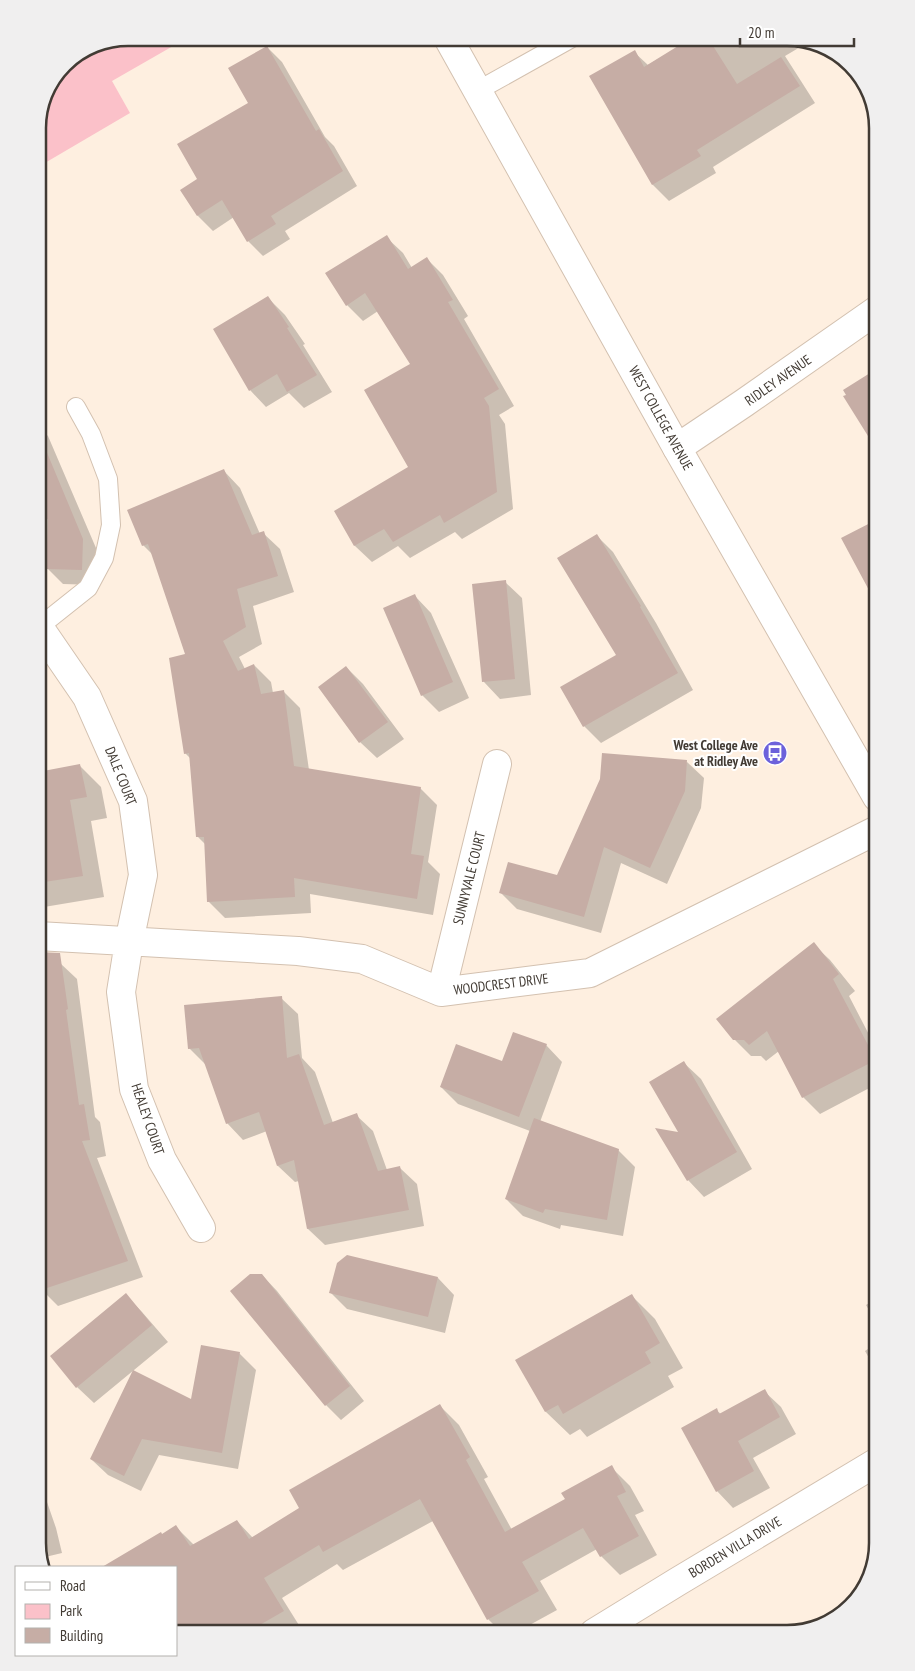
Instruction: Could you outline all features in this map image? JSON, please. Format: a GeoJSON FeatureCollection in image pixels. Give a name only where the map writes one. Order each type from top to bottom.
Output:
{"type":"FeatureCollection","features":[{"type":"Feature","properties":{"kind":"street","name":"WEST COLLEGE AVENUE"},"geometry":{"type":"LineString","coordinates":[[452,46],[677,448],[869,781]]}},
{"type":"Feature","properties":{"kind":"street","name":"RIDLEY AVENUE"},"geometry":{"type":"LineString","coordinates":[[677,448],[869,316]]}},
{"type":"Feature","properties":{"kind":"street","name":"DALE COURT"},"geometry":{"type":"LineString","coordinates":[[46,637],[87,697],[133,801],[143,875],[129,942]]}},
{"type":"Feature","properties":{"kind":"street","name":"SUNNYVALE COURT"},"geometry":{"type":"LineString","coordinates":[[441,992],[497,764]]}},
{"type":"Feature","properties":{"kind":"street","name":"WOODCREST DRIVE"},"geometry":{"type":"LineString","coordinates":[[46,937],[298,951],[362,959],[441,992],[590,973],[869,834]]}},
{"type":"Feature","properties":{"kind":"street","name":"HEALEY COURT"},"geometry":{"type":"LineString","coordinates":[[129,942],[122,992],[134,1089],[162,1160],[201,1228]]}},
{"type":"Feature","properties":{"kind":"street","name":"BORDEN VILLA DRIVE"},"geometry":{"type":"LineString","coordinates":[[608,1625],[676,1582],[869,1467]]}},
{"type":"Feature","properties":{"kind":"lane"},"geometry":{"type":"LineString","coordinates":[[477,91],[558,46]]}},
{"type":"Feature","properties":{"kind":"lane"},"geometry":{"type":"LineString","coordinates":[[46,621],[88,588],[104,558],[111,525],[108,479],[90,434],[76,407]]}},
{"type":"Feature","properties":{"kind":"green space"},"geometry":{"type":"Polygon","coordinates":[[[173,46],[112,81],[130,113],[46,162],[46,123],[49,107],[63,78],[74,67],[87,57],[118,47],[173,46]]]}},
{"type":"Feature","properties":{"kind":"building"},"geometry":{"type":"Polygon","coordinates":[[[267,46],[316,131],[319,129],[343,171],[271,216],[276,224],[247,242],[222,200],[197,216],[180,190],[197,179],[177,144],[248,103],[228,68],[267,46]]]}},
{"type":"Feature","properties":{"kind":"building"},"geometry":{"type":"Polygon","coordinates":[[[678,46],[713,46],[737,84],[781,57],[800,86],[697,150],[701,156],[652,185],[589,76],[635,50],[644,67],[678,46]]]}},
{"type":"Feature","properties":{"kind":"building"},"geometry":{"type":"Polygon","coordinates":[[[387,235],[408,269],[427,257],[453,300],[448,302],[499,389],[484,398],[489,406],[497,492],[444,523],[440,515],[393,542],[384,529],[354,546],[334,511],[408,467],[364,390],[410,364],[365,293],[346,306],[325,273],[387,235]]]}},
{"type":"Feature","properties":{"kind":"building"},"geometry":{"type":"Polygon","coordinates":[[[268,296],[289,327],[287,328],[317,375],[287,392],[277,374],[249,391],[213,329],[268,296]]]}},
{"type":"Feature","properties":{"kind":"building"},"geometry":{"type":"Polygon","coordinates":[[[869,374],[869,438],[843,396],[846,395],[843,390],[869,374]]]}},
{"type":"Feature","properties":{"kind":"building"},"geometry":{"type":"Polygon","coordinates":[[[46,450],[83,539],[82,570],[46,569],[48,519],[46,520],[46,450]]]}},
{"type":"Feature","properties":{"kind":"building"},"geometry":{"type":"Polygon","coordinates":[[[224,469],[252,535],[264,531],[278,576],[237,589],[246,627],[223,641],[238,671],[254,664],[261,694],[284,690],[294,766],[421,787],[411,854],[424,856],[417,899],[294,878],[295,897],[207,902],[204,837],[196,837],[189,753],[184,754],[169,658],[185,654],[148,544],[142,546],[127,510],[224,469]]]}},
{"type":"Feature","properties":{"kind":"building"},"geometry":{"type":"Polygon","coordinates":[[[869,524],[869,590],[841,538],[869,524]]]}},
{"type":"Feature","properties":{"kind":"building"},"geometry":{"type":"Polygon","coordinates":[[[597,534],[641,606],[678,673],[583,727],[560,687],[616,655],[557,558],[597,534]]]}},
{"type":"Feature","properties":{"kind":"building"},"geometry":{"type":"Polygon","coordinates":[[[506,580],[515,679],[482,682],[472,584],[506,580]]]}},
{"type":"Feature","properties":{"kind":"building"},"geometry":{"type":"Polygon","coordinates":[[[415,594],[453,682],[421,696],[383,608],[415,594]]]}},
{"type":"Feature","properties":{"kind":"building"},"geometry":{"type":"Polygon","coordinates":[[[346,666],[388,722],[359,743],[318,687],[346,666]]]}},
{"type":"Feature","properties":{"kind":"building"},"geometry":{"type":"Polygon","coordinates":[[[602,753],[687,760],[685,791],[650,868],[604,847],[584,917],[499,893],[508,862],[557,875],[600,779],[602,753]]]}},
{"type":"Feature","properties":{"kind":"building"},"geometry":{"type":"Polygon","coordinates":[[[80,764],[87,797],[70,800],[83,876],[46,882],[46,770],[80,764]]]}},
{"type":"Feature","properties":{"kind":"building"},"geometry":{"type":"Polygon","coordinates":[[[814,942],[839,974],[833,979],[869,1047],[869,1064],[802,1098],[767,1031],[749,1045],[744,1040],[733,1040],[716,1019],[814,942]]]}},
{"type":"Feature","properties":{"kind":"building"},"geometry":{"type":"Polygon","coordinates":[[[46,952],[60,953],[79,1105],[84,1104],[90,1140],[82,1141],[128,1261],[46,1288],[46,952]]]}},
{"type":"Feature","properties":{"kind":"building"},"geometry":{"type":"Polygon","coordinates":[[[282,996],[287,1058],[299,1054],[324,1125],[357,1113],[378,1171],[400,1166],[409,1210],[307,1229],[294,1160],[277,1166],[259,1112],[226,1124],[199,1048],[188,1049],[184,1005],[282,996]]]}},
{"type":"Feature","properties":{"kind":"building"},"geometry":{"type":"Polygon","coordinates":[[[513,1032],[547,1044],[519,1117],[440,1087],[456,1044],[502,1061],[513,1032]]]}},
{"type":"Feature","properties":{"kind":"building"},"geometry":{"type":"Polygon","coordinates":[[[684,1061],[737,1152],[687,1181],[655,1128],[678,1132],[649,1082],[684,1061]]]}},
{"type":"Feature","properties":{"kind":"building"},"geometry":{"type":"Polygon","coordinates":[[[534,1118],[619,1149],[607,1220],[545,1209],[543,1213],[505,1199],[534,1118]]]}},
{"type":"Feature","properties":{"kind":"building"},"geometry":{"type":"Polygon","coordinates":[[[347,1255],[438,1277],[428,1317],[329,1293],[337,1263],[347,1255]]]}},
{"type":"Feature","properties":{"kind":"building"},"geometry":{"type":"Polygon","coordinates":[[[250,1274],[262,1274],[350,1386],[325,1406],[230,1291],[250,1274]]]}},
{"type":"Feature","properties":{"kind":"building"},"geometry":{"type":"Polygon","coordinates":[[[126,1293],[152,1325],[76,1388],[50,1356],[126,1293]]]}},
{"type":"Feature","properties":{"kind":"building"},"geometry":{"type":"Polygon","coordinates":[[[632,1294],[660,1343],[645,1352],[651,1363],[563,1414],[558,1405],[545,1412],[515,1360],[632,1294]]]}},
{"type":"Feature","properties":{"kind":"building"},"geometry":{"type":"Polygon","coordinates":[[[201,1345],[240,1352],[222,1453],[142,1439],[124,1476],[90,1459],[133,1370],[191,1399],[201,1345]]]}},
{"type":"Feature","properties":{"kind":"building"},"geometry":{"type":"Polygon","coordinates":[[[765,1389],[780,1417],[738,1441],[754,1471],[716,1492],[681,1428],[717,1408],[719,1414],[765,1389]]]}},
{"type":"Feature","properties":{"kind":"building"},"geometry":{"type":"Polygon","coordinates":[[[440,1404],[470,1457],[466,1460],[505,1532],[565,1499],[561,1493],[612,1465],[626,1492],[617,1496],[639,1536],[600,1557],[583,1528],[522,1562],[539,1591],[487,1620],[420,1499],[323,1552],[319,1545],[264,1578],[284,1611],[260,1625],[178,1625],[178,1566],[104,1566],[176,1525],[190,1546],[237,1520],[249,1539],[299,1508],[289,1490],[440,1404]]]}},
{"type":"Feature","properties":{"kind":"place","name":"West College Ave at Ridley Ave"},"geometry":{"type":"Point","coordinates":[775,753]}}]}
